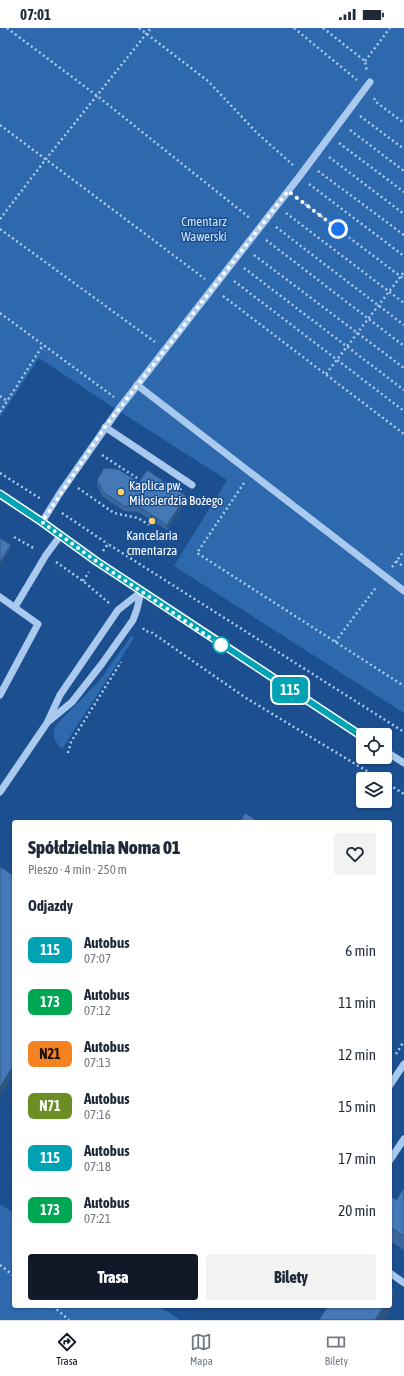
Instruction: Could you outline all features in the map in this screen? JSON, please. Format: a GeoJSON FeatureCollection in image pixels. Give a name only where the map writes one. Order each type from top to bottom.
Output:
{"type":"FeatureCollection","features":[{"type":"Feature","properties":{"kind":"street"},"geometry":{"type":"LineString","coordinates":[[42,522],[105,427],[309,164],[368,85]]}},
{"type":"Feature","properties":{"kind":"street"},"geometry":{"type":"LineString","coordinates":[[137,385],[404,591]]}},
{"type":"Feature","properties":{"kind":"street"},"geometry":{"type":"LineString","coordinates":[[105,427],[192,485]]}},
{"type":"Feature","properties":{"kind":"street"},"geometry":{"type":"LineString","coordinates":[[0,494],[142,592],[356,732]]}},
{"type":"Feature","properties":{"kind":"street"},"geometry":{"type":"LineString","coordinates":[[15,607],[46,555],[60,536]]}},
{"type":"Feature","properties":{"kind":"street"},"geometry":{"type":"LineString","coordinates":[[0,792],[47,723],[60,695],[118,610],[142,592]]}},
{"type":"Feature","properties":{"kind":"street"},"geometry":{"type":"LineString","coordinates":[[47,723],[72,702],[101,665],[133,620],[142,592]]}},
{"type":"Feature","properties":{"kind":"street"},"geometry":{"type":"LineString","coordinates":[[0,597],[38,624],[0,695]]}},
{"type":"Feature","properties":{"kind":"street"},"geometry":{"type":"LineString","coordinates":[[392,756],[404,764]]}},
{"type":"Feature","properties":{"kind":"street"},"geometry":{"type":"LineString","coordinates":[[392,1082],[404,1064]]}},
{"type":"Feature","properties":{"kind":"street"},"geometry":{"type":"LineString","coordinates":[[392,1157],[404,1138]]}},
{"type":"Feature","properties":{"kind":"street"},"geometry":{"type":"LineString","coordinates":[[392,1274],[404,1283]]}},
{"type":"Feature","properties":{"kind":"path"},"geometry":{"type":"LineString","coordinates":[[7,28],[96,95],[258,229],[404,346]]}},
{"type":"Feature","properties":{"kind":"path"},"geometry":{"type":"LineString","coordinates":[[139,28],[208,81],[300,175],[404,256]]}},
{"type":"Feature","properties":{"kind":"path"},"geometry":{"type":"LineString","coordinates":[[0,219],[96,95],[151,28]]}},
{"type":"Feature","properties":{"kind":"path"},"geometry":{"type":"LineString","coordinates":[[294,28],[368,85],[376,102],[404,123]]}},
{"type":"Feature","properties":{"kind":"path"},"geometry":{"type":"LineString","coordinates":[[323,28],[364,61],[390,28]]}},
{"type":"Feature","properties":{"kind":"path"},"geometry":{"type":"LineString","coordinates":[[350,108],[404,149]]}},
{"type":"Feature","properties":{"kind":"path"},"geometry":{"type":"LineString","coordinates":[[340,122],[404,171]]}},
{"type":"Feature","properties":{"kind":"path"},"geometry":{"type":"LineString","coordinates":[[330,136],[404,192]]}},
{"type":"Feature","properties":{"kind":"path"},"geometry":{"type":"LineString","coordinates":[[319,150],[404,214]]}},
{"type":"Feature","properties":{"kind":"path"},"geometry":{"type":"LineString","coordinates":[[309,164],[404,235]]}},
{"type":"Feature","properties":{"kind":"path"},"geometry":{"type":"LineString","coordinates":[[288,191],[404,278]]}},
{"type":"Feature","properties":{"kind":"path"},"geometry":{"type":"LineString","coordinates":[[276,206],[404,303]]}},
{"type":"Feature","properties":{"kind":"path"},"geometry":{"type":"LineString","coordinates":[[266,219],[404,325]]}},
{"type":"Feature","properties":{"kind":"path"},"geometry":{"type":"LineString","coordinates":[[0,229],[165,349]]}},
{"type":"Feature","properties":{"kind":"path"},"geometry":{"type":"LineString","coordinates":[[244,247],[404,368]]}},
{"type":"Feature","properties":{"kind":"path"},"geometry":{"type":"LineString","coordinates":[[234,260],[404,390]]}},
{"type":"Feature","properties":{"kind":"path"},"geometry":{"type":"LineString","coordinates":[[326,374],[404,272]]}},
{"type":"Feature","properties":{"kind":"path"},"geometry":{"type":"LineString","coordinates":[[224,273],[404,411]]}},
{"type":"Feature","properties":{"kind":"path"},"geometry":{"type":"LineString","coordinates":[[0,313],[123,404]]}},
{"type":"Feature","properties":{"kind":"path"},"geometry":{"type":"LineString","coordinates":[[0,412],[43,345]]}},
{"type":"Feature","properties":{"kind":"path"},"geometry":{"type":"LineString","coordinates":[[0,396],[7,401]]}},
{"type":"Feature","properties":{"kind":"path"},"geometry":{"type":"LineString","coordinates":[[100,454],[138,478]]}},
{"type":"Feature","properties":{"kind":"path"},"geometry":{"type":"LineString","coordinates":[[251,473],[197,553],[404,686]]}},
{"type":"Feature","properties":{"kind":"path"},"geometry":{"type":"LineString","coordinates":[[76,492],[82,482]]}},
{"type":"Feature","properties":{"kind":"path"},"geometry":{"type":"LineString","coordinates":[[78,488],[114,513],[138,518],[149,525]]}},
{"type":"Feature","properties":{"kind":"path"},"geometry":{"type":"LineString","coordinates":[[62,507],[62,513]]}},
{"type":"Feature","properties":{"kind":"path"},"geometry":{"type":"LineString","coordinates":[[14,537],[46,555],[82,581],[112,606]]}},
{"type":"Feature","properties":{"kind":"path"},"geometry":{"type":"LineString","coordinates":[[82,581],[108,544],[404,732]]}},
{"type":"Feature","properties":{"kind":"path"},"geometry":{"type":"LineString","coordinates":[[335,642],[404,551]]}},
{"type":"Feature","properties":{"kind":"path"},"geometry":{"type":"LineString","coordinates":[[396,561],[404,567]]}},
{"type":"Feature","properties":{"kind":"path"},"geometry":{"type":"LineString","coordinates":[[142,626],[145,631]]}},
{"type":"Feature","properties":{"kind":"path"},"geometry":{"type":"LineString","coordinates":[[141,634],[145,631],[151,632],[246,698],[368,772]]}},
{"type":"Feature","properties":{"kind":"path"},"geometry":{"type":"LineString","coordinates":[[68,753],[71,742],[125,656]]}},
{"type":"Feature","properties":{"kind":"path"},"geometry":{"type":"LineString","coordinates":[[392,786],[404,794]]}},
{"type":"Feature","properties":{"kind":"path"},"geometry":{"type":"LineString","coordinates":[[394,1057],[404,1041]]}},
{"type":"Feature","properties":{"kind":"path"},"geometry":{"type":"LineString","coordinates":[[0,1265],[12,1274]]}},
{"type":"Feature","properties":{"kind":"path"},"geometry":{"type":"LineString","coordinates":[[54,1308],[69,1320]]}},
{"type":"Feature","properties":{"kind":"green space","name":"Cmentarz Wawerski"},"geometry":{"type":"Polygon","coordinates":[[[0,28],[404,28],[404,713],[174,566],[227,480],[39,358],[0,417],[0,28]]]}},
{"type":"Feature","properties":{"kind":"green space"},"geometry":{"type":"Polygon","coordinates":[[[131,636],[134,638],[62,749],[54,738],[56,725],[100,680],[131,636]]]}},
{"type":"Feature","properties":{"kind":"green space"},"geometry":{"type":"Polygon","coordinates":[[[0,1204],[12,1212],[12,1308],[162,1308],[180,1320],[0,1320],[0,1204]]]}},
{"type":"Feature","properties":{"kind":"building"},"geometry":{"type":"Polygon","coordinates":[[[104,468],[118,469],[139,482],[147,470],[186,496],[167,525],[138,506],[124,506],[103,492],[97,480],[104,468]]]}},
{"type":"Feature","properties":{"kind":"building"},"geometry":{"type":"Polygon","coordinates":[[[0,538],[11,545],[0,562],[0,538]]]}},
{"type":"Feature","properties":{"kind":"building"},"geometry":{"type":"Polygon","coordinates":[[[245,813],[256,820],[241,820],[245,813]]]}},
{"type":"Feature","properties":{"kind":"building"},"geometry":{"type":"Polygon","coordinates":[[[1,867],[12,875],[12,1068],[0,1087],[1,867]]]}},
{"type":"Feature","properties":{"kind":"building"},"geometry":{"type":"Polygon","coordinates":[[[404,1188],[404,1236],[392,1228],[392,1197],[396,1200],[404,1188]]]}},
{"type":"Feature","properties":{"kind":"building"},"geometry":{"type":"Polygon","coordinates":[[[327,1308],[383,1308],[375,1320],[319,1320],[327,1308]]]}},
{"type":"Feature","properties":{"kind":"bus line","name":"115"},"geometry":{"type":"LineString","coordinates":[[0,494],[96,561],[356,732]]}},
{"type":"Feature","properties":{"kind":"place","name":"Kaplica pw. Miłosierdzia Bożego"},"geometry":{"type":"Point","coordinates":[121,492]}},
{"type":"Feature","properties":{"kind":"place","name":"Kancelaria cmentarza"},"geometry":{"type":"Point","coordinates":[152,521]}},
{"type":"Feature","properties":{"kind":"route"},"geometry":{"type":"LineString","coordinates":[[221,645],[96,561],[42,522],[105,427],[288,191],[338,229]]}}]}
